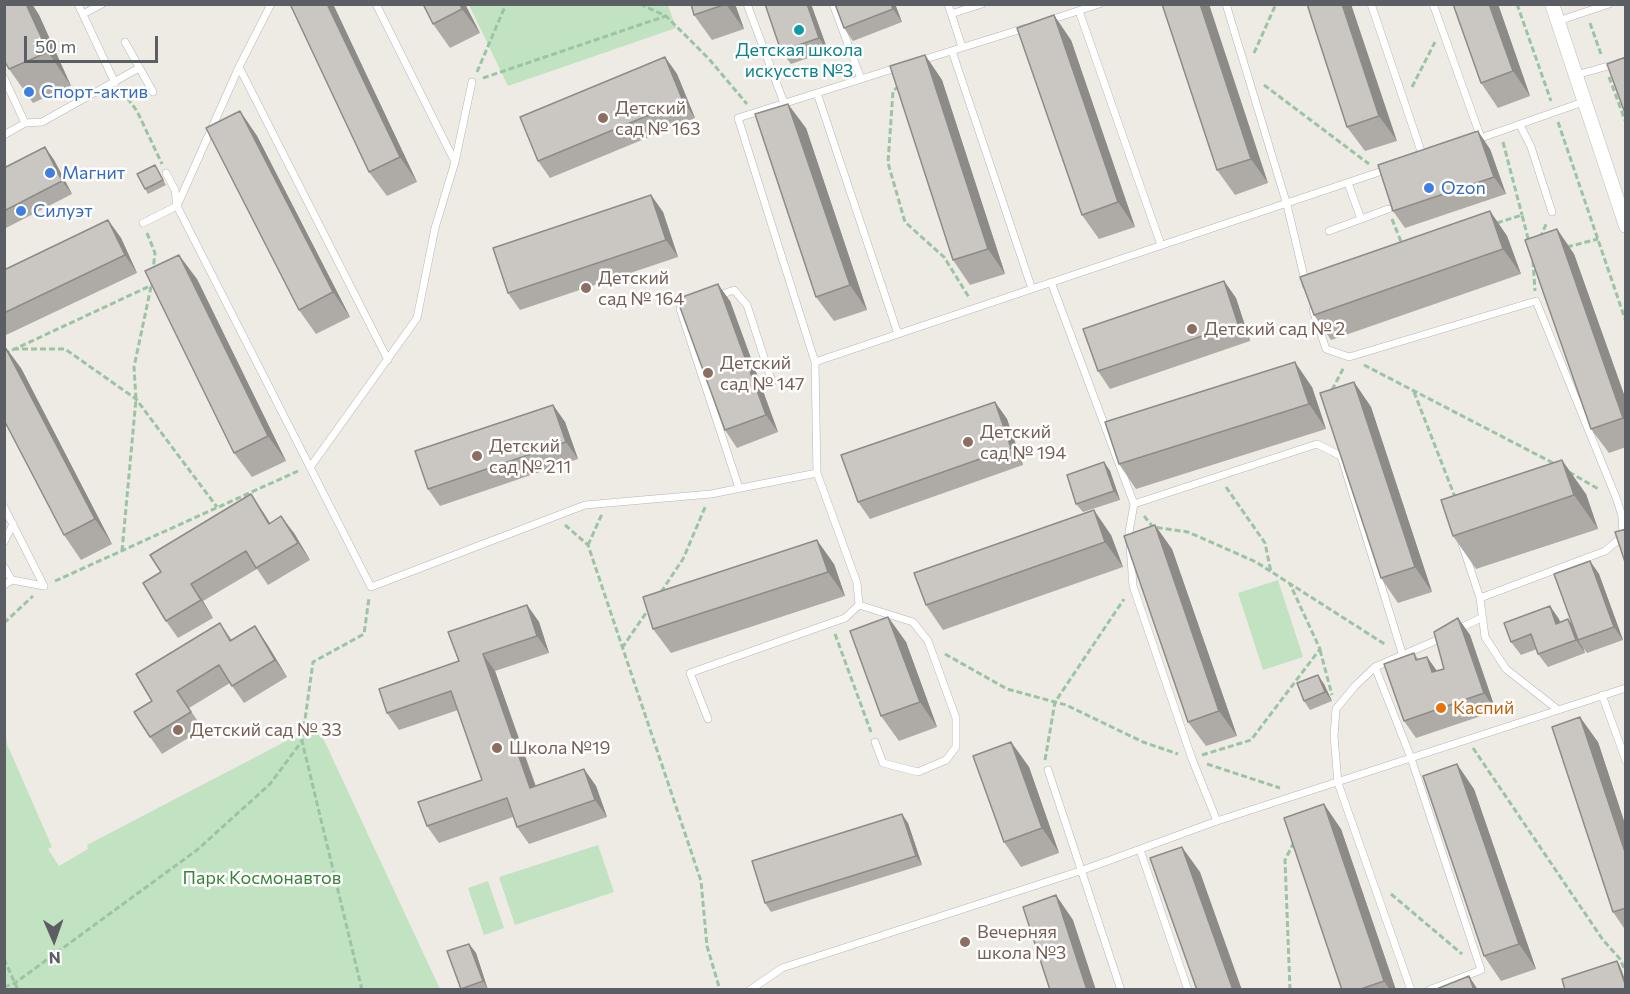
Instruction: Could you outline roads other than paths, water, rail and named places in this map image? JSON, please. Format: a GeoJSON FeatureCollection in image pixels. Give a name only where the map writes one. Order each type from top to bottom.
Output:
{"type":"FeatureCollection","features":[{"type":"Feature","properties":{"kind":"street"},"geometry":{"type":"LineString","coordinates":[[1552,4],[1626,226]]}},
{"type":"Feature","properties":{"kind":"lane"},"geometry":{"type":"LineString","coordinates":[[78,4],[115,83]]}},
{"type":"Feature","properties":{"kind":"lane"},"geometry":{"type":"LineString","coordinates":[[83,14],[102,4]]}},
{"type":"Feature","properties":{"kind":"lane"},"geometry":{"type":"LineString","coordinates":[[143,223],[177,206],[239,67],[271,4]]}},
{"type":"Feature","properties":{"kind":"lane"},"geometry":{"type":"LineString","coordinates":[[376,4],[455,162]]}},
{"type":"Feature","properties":{"kind":"lane"},"geometry":{"type":"LineString","coordinates":[[747,4],[784,103]]}},
{"type":"Feature","properties":{"kind":"lane"},"geometry":{"type":"LineString","coordinates":[[833,4],[861,79]]}},
{"type":"Feature","properties":{"kind":"lane"},"geometry":{"type":"LineString","coordinates":[[948,4],[962,47]]}},
{"type":"Feature","properties":{"kind":"lane"},"geometry":{"type":"LineString","coordinates":[[951,14],[982,4]]}},
{"type":"Feature","properties":{"kind":"lane"},"geometry":{"type":"LineString","coordinates":[[859,605],[856,583],[817,473],[815,362],[738,118],[1099,4]]}},
{"type":"Feature","properties":{"kind":"lane"},"geometry":{"type":"LineString","coordinates":[[1226,4],[1287,205],[1309,299],[1326,349],[1349,357],[1536,301],[1617,500],[1622,516],[1623,536],[1605,551],[1480,598]]}},
{"type":"Feature","properties":{"kind":"lane"},"geometry":{"type":"LineString","coordinates":[[1371,4],[1423,157]]}},
{"type":"Feature","properties":{"kind":"lane"},"geometry":{"type":"LineString","coordinates":[[1433,4],[1481,138]]}},
{"type":"Feature","properties":{"kind":"lane"},"geometry":{"type":"LineString","coordinates":[[1558,21],[1609,4]]}},
{"type":"Feature","properties":{"kind":"lane"},"geometry":{"type":"LineString","coordinates":[[1079,11],[1161,245]]}},
{"type":"Feature","properties":{"kind":"lane"},"geometry":{"type":"LineString","coordinates":[[125,42],[153,92]]}},
{"type":"Feature","properties":{"kind":"lane"},"geometry":{"type":"LineString","coordinates":[[952,51],[1032,289]]}},
{"type":"Feature","properties":{"kind":"lane"},"geometry":{"type":"LineString","coordinates":[[1576,75],[1626,61]]}},
{"type":"Feature","properties":{"kind":"lane"},"geometry":{"type":"LineString","coordinates":[[239,67],[388,360]]}},
{"type":"Feature","properties":{"kind":"lane"},"geometry":{"type":"LineString","coordinates":[[4,135],[25,123],[42,122],[139,68]]}},
{"type":"Feature","properties":{"kind":"lane"},"geometry":{"type":"LineString","coordinates":[[4,78],[25,123]]}},
{"type":"Feature","properties":{"kind":"lane"},"geometry":{"type":"LineString","coordinates":[[310,466],[417,318],[435,228],[455,162],[472,82]]}},
{"type":"Feature","properties":{"kind":"lane"},"geometry":{"type":"LineString","coordinates":[[817,93],[898,334]]}},
{"type":"Feature","properties":{"kind":"lane"},"geometry":{"type":"LineString","coordinates":[[1462,144],[1586,101]]}},
{"type":"Feature","properties":{"kind":"lane"},"geometry":{"type":"LineString","coordinates":[[1520,125],[1532,147],[1552,212]]}},
{"type":"Feature","properties":{"kind":"lane"},"geometry":{"type":"LineString","coordinates":[[1413,161],[1433,154]]}},
{"type":"Feature","properties":{"kind":"lane"},"geometry":{"type":"LineString","coordinates":[[815,362],[1402,165]]}},
{"type":"Feature","properties":{"kind":"lane"},"geometry":{"type":"LineString","coordinates":[[166,173],[175,190],[177,206],[371,588],[585,505],[711,494],[817,473]]}},
{"type":"Feature","properties":{"kind":"lane"},"geometry":{"type":"LineString","coordinates":[[1348,183],[1361,219]]}},
{"type":"Feature","properties":{"kind":"lane"},"geometry":{"type":"LineString","coordinates":[[1329,231],[1388,209]]}},
{"type":"Feature","properties":{"kind":"lane"},"geometry":{"type":"LineString","coordinates":[[1052,282],[1134,504],[1129,532],[1133,585],[1192,759],[1217,821]]}},
{"type":"Feature","properties":{"kind":"lane"},"geometry":{"type":"LineString","coordinates":[[713,298],[735,290],[747,304],[772,382]]}},
{"type":"Feature","properties":{"kind":"lane"},"geometry":{"type":"LineString","coordinates":[[691,305],[680,309],[739,488]]}},
{"type":"Feature","properties":{"kind":"lane"},"geometry":{"type":"LineString","coordinates":[[1134,504],[1317,444],[1341,456],[1403,656]]}},
{"type":"Feature","properties":{"kind":"lane"},"geometry":{"type":"LineString","coordinates":[[1617,500],[1626,493]]}},
{"type":"Feature","properties":{"kind":"lane"},"geometry":{"type":"LineString","coordinates":[[4,507],[44,586],[12,580],[4,585]]}},
{"type":"Feature","properties":{"kind":"lane"},"geometry":{"type":"LineString","coordinates":[[4,529],[13,524]]}},
{"type":"Feature","properties":{"kind":"lane"},"geometry":{"type":"LineString","coordinates":[[4,542],[13,524]]}},
{"type":"Feature","properties":{"kind":"lane"},"geometry":{"type":"LineString","coordinates":[[1461,539],[1480,598],[1485,637],[1506,669],[1557,709]]}},
{"type":"Feature","properties":{"kind":"lane"},"geometry":{"type":"LineString","coordinates":[[4,567],[12,580]]}},
{"type":"Feature","properties":{"kind":"lane"},"geometry":{"type":"LineString","coordinates":[[708,719],[690,673],[845,618],[859,605]]}},
{"type":"Feature","properties":{"kind":"lane"},"geometry":{"type":"LineString","coordinates":[[859,605],[913,622],[930,646],[956,718],[956,747],[946,760],[918,772],[883,763],[875,742]]}},
{"type":"Feature","properties":{"kind":"lane"},"geometry":{"type":"LineString","coordinates":[[1411,990],[1338,783],[1334,736],[1336,709],[1375,667],[1481,618]]}},
{"type":"Feature","properties":{"kind":"lane"},"geometry":{"type":"LineString","coordinates":[[1375,667],[1411,758],[1481,970],[1429,990]]}},
{"type":"Feature","properties":{"kind":"lane"},"geometry":{"type":"LineString","coordinates":[[750,990],[782,968],[1083,870],[1217,821],[1626,688]]}},
{"type":"Feature","properties":{"kind":"lane"},"geometry":{"type":"LineString","coordinates":[[1602,695],[1626,761]]}},
{"type":"Feature","properties":{"kind":"lane"},"geometry":{"type":"LineString","coordinates":[[1048,770],[1121,990]]}},
{"type":"Feature","properties":{"kind":"lane"},"geometry":{"type":"LineString","coordinates":[[1140,850],[1188,990]]}},
{"type":"Feature","properties":{"kind":"place","name":"Детская школа искусств №3"},"geometry":{"type":"Point","coordinates":[799,30]}},
{"type":"Feature","properties":{"kind":"place","name":"Спорт-актив"},"geometry":{"type":"Point","coordinates":[29,92]}},
{"type":"Feature","properties":{"kind":"place","name":"Детский сад № 163"},"geometry":{"type":"Point","coordinates":[603,118]}},
{"type":"Feature","properties":{"kind":"place","name":"Магнит"},"geometry":{"type":"Point","coordinates":[50,173]}},
{"type":"Feature","properties":{"kind":"place","name":"Ozon"},"geometry":{"type":"Point","coordinates":[1429,188]}},
{"type":"Feature","properties":{"kind":"place","name":"Силуэт"},"geometry":{"type":"Point","coordinates":[21,211]}},
{"type":"Feature","properties":{"kind":"place","name":"Детский сад № 164"},"geometry":{"type":"Point","coordinates":[586,288]}},
{"type":"Feature","properties":{"kind":"place","name":"Детский сад № 2"},"geometry":{"type":"Point","coordinates":[1192,329]}},
{"type":"Feature","properties":{"kind":"place","name":"Детский сад № 147"},"geometry":{"type":"Point","coordinates":[708,373]}},
{"type":"Feature","properties":{"kind":"place","name":"Детский сад № 194"},"geometry":{"type":"Point","coordinates":[968,442]}},
{"type":"Feature","properties":{"kind":"place","name":"Детский сад № 211"},"geometry":{"type":"Point","coordinates":[477,456]}},
{"type":"Feature","properties":{"kind":"place","name":"Каспий"},"geometry":{"type":"Point","coordinates":[1441,708]}},
{"type":"Feature","properties":{"kind":"place","name":"Детский сад № 33"},"geometry":{"type":"Point","coordinates":[178,730]}},
{"type":"Feature","properties":{"kind":"place","name":"Школа №19"},"geometry":{"type":"Point","coordinates":[497,748]}},
{"type":"Feature","properties":{"kind":"place","name":"Вечерняя школа №3"},"geometry":{"type":"Point","coordinates":[965,942]}},
{"type":"Feature","properties":{"kind":"park label","name":"Парк Космонавтов"},"geometry":{"type":"Point","coordinates":[262,878]}}]}
